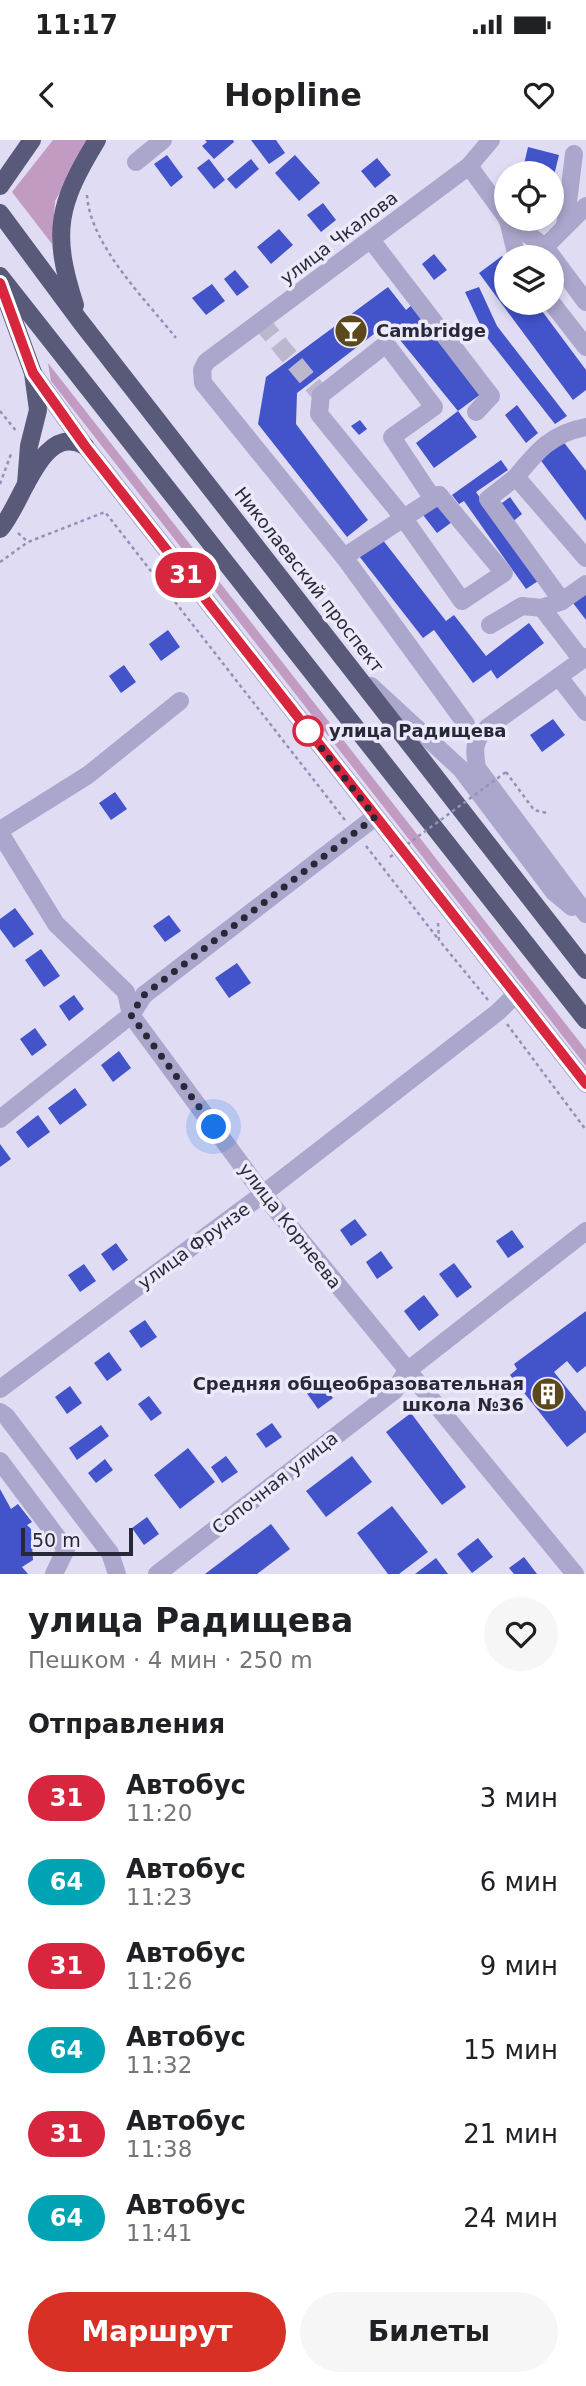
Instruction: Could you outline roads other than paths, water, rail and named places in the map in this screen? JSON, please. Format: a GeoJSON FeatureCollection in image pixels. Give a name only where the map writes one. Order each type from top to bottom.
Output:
{"type":"FeatureCollection","features":[{"type":"Feature","properties":{"kind":"main road"},"geometry":{"type":"LineString","coordinates":[[0,186],[32,140]]}},
{"type":"Feature","properties":{"kind":"main road"},"geometry":{"type":"LineString","coordinates":[[80,321],[66,277],[61,218],[65,198],[97,140]]}},
{"type":"Feature","properties":{"kind":"main road","name":"Николаевский проспект"},"geometry":{"type":"LineString","coordinates":[[0,214],[80,321],[586,970]]}},
{"type":"Feature","properties":{"kind":"main road"},"geometry":{"type":"LineString","coordinates":[[0,276],[586,1020]]}},
{"type":"Feature","properties":{"kind":"main road"},"geometry":{"type":"LineString","coordinates":[[0,283],[33,373],[38,410],[29,446],[26,484]]}},
{"type":"Feature","properties":{"kind":"main road"},"geometry":{"type":"LineString","coordinates":[[3,526],[49,450],[63,441],[75,440],[85,446]]}},
{"type":"Feature","properties":{"kind":"street"},"geometry":{"type":"LineString","coordinates":[[136,162],[163,140]]}},
{"type":"Feature","properties":{"kind":"street","name":"улица Чкалова"},"geometry":{"type":"LineString","coordinates":[[344,557],[202,383],[206,362],[469,166],[491,140]]}},
{"type":"Feature","properties":{"kind":"street"},"geometry":{"type":"LineString","coordinates":[[565,226],[574,154]]}},
{"type":"Feature","properties":{"kind":"street"},"geometry":{"type":"LineString","coordinates":[[469,166],[494,201]]}},
{"type":"Feature","properties":{"kind":"street"},"geometry":{"type":"LineString","coordinates":[[547,245],[586,206]]}},
{"type":"Feature","properties":{"kind":"street"},"geometry":{"type":"LineString","coordinates":[[523,231],[542,245]]}},
{"type":"Feature","properties":{"kind":"street"},"geometry":{"type":"LineString","coordinates":[[371,240],[491,396],[476,412]]}},
{"type":"Feature","properties":{"kind":"street"},"geometry":{"type":"LineString","coordinates":[[564,272],[586,302]]}},
{"type":"Feature","properties":{"kind":"street"},"geometry":{"type":"LineString","coordinates":[[561,315],[586,347]]}},
{"type":"Feature","properties":{"kind":"street"},"geometry":{"type":"LineString","coordinates":[[433,499],[393,437],[434,407],[386,344],[321,395],[318,414],[402,516],[462,601],[504,573],[439,495],[433,499],[402,516],[344,557],[466,724]]}},
{"type":"Feature","properties":{"kind":"street"},"geometry":{"type":"LineString","coordinates":[[33,373],[85,446],[586,1084]]}},
{"type":"Feature","properties":{"kind":"street"},"geometry":{"type":"LineString","coordinates":[[562,601],[488,499],[516,477],[537,451],[565,431],[586,428]]}},
{"type":"Feature","properties":{"kind":"street"},"geometry":{"type":"LineString","coordinates":[[516,477],[586,558]]}},
{"type":"Feature","properties":{"kind":"street"},"geometry":{"type":"LineString","coordinates":[[490,625],[522,606],[542,608],[562,601],[586,584]]}},
{"type":"Feature","properties":{"kind":"street"},"geometry":{"type":"LineString","coordinates":[[542,608],[584,659],[488,727],[475,740],[477,768],[586,916]]}},
{"type":"Feature","properties":{"kind":"street"},"geometry":{"type":"LineString","coordinates":[[350,667],[461,769],[554,892],[586,916]]}},
{"type":"Feature","properties":{"kind":"street"},"geometry":{"type":"LineString","coordinates":[[559,677],[586,712]]}},
{"type":"Feature","properties":{"kind":"street"},"geometry":{"type":"LineString","coordinates":[[0,832],[88,775],[180,701]]}},
{"type":"Feature","properties":{"kind":"street"},"geometry":{"type":"LineString","coordinates":[[0,1119],[131,1015],[144,995],[375,817]]}},
{"type":"Feature","properties":{"kind":"street","name":"улица Корнеева"},"geometry":{"type":"LineString","coordinates":[[0,832],[56,924],[126,992],[131,1015],[263,1194],[575,1574]]}},
{"type":"Feature","properties":{"kind":"street","name":"улица Фрунзе"},"geometry":{"type":"LineString","coordinates":[[0,1389],[263,1194],[498,1012],[516,994]]}},
{"type":"Feature","properties":{"kind":"street","name":"Сопочная улица"},"geometry":{"type":"LineString","coordinates":[[157,1574],[394,1391],[407,1371],[586,1231]]}},
{"type":"Feature","properties":{"kind":"street"},"geometry":{"type":"LineString","coordinates":[[0,1412],[6,1416],[110,1553],[117,1574]]}},
{"type":"Feature","properties":{"kind":"street"},"geometry":{"type":"LineString","coordinates":[[0,1461],[66,1549],[54,1574]]}},
{"type":"Feature","properties":{"kind":"tunnel"},"geometry":{"type":"LineString","coordinates":[[261,322],[321,395]]}},
{"type":"Feature","properties":{"kind":"place","name":"Cambridge"},"geometry":{"type":"Point","coordinates":[351,331]}},
{"type":"Feature","properties":{"kind":"place","name":"улица Радищева"},"geometry":{"type":"Point","coordinates":[308,731]}},
{"type":"Feature","properties":{"kind":"place","name":"Средняя общеобразовательная школа №36"},"geometry":{"type":"Point","coordinates":[548,1394]}}]}
